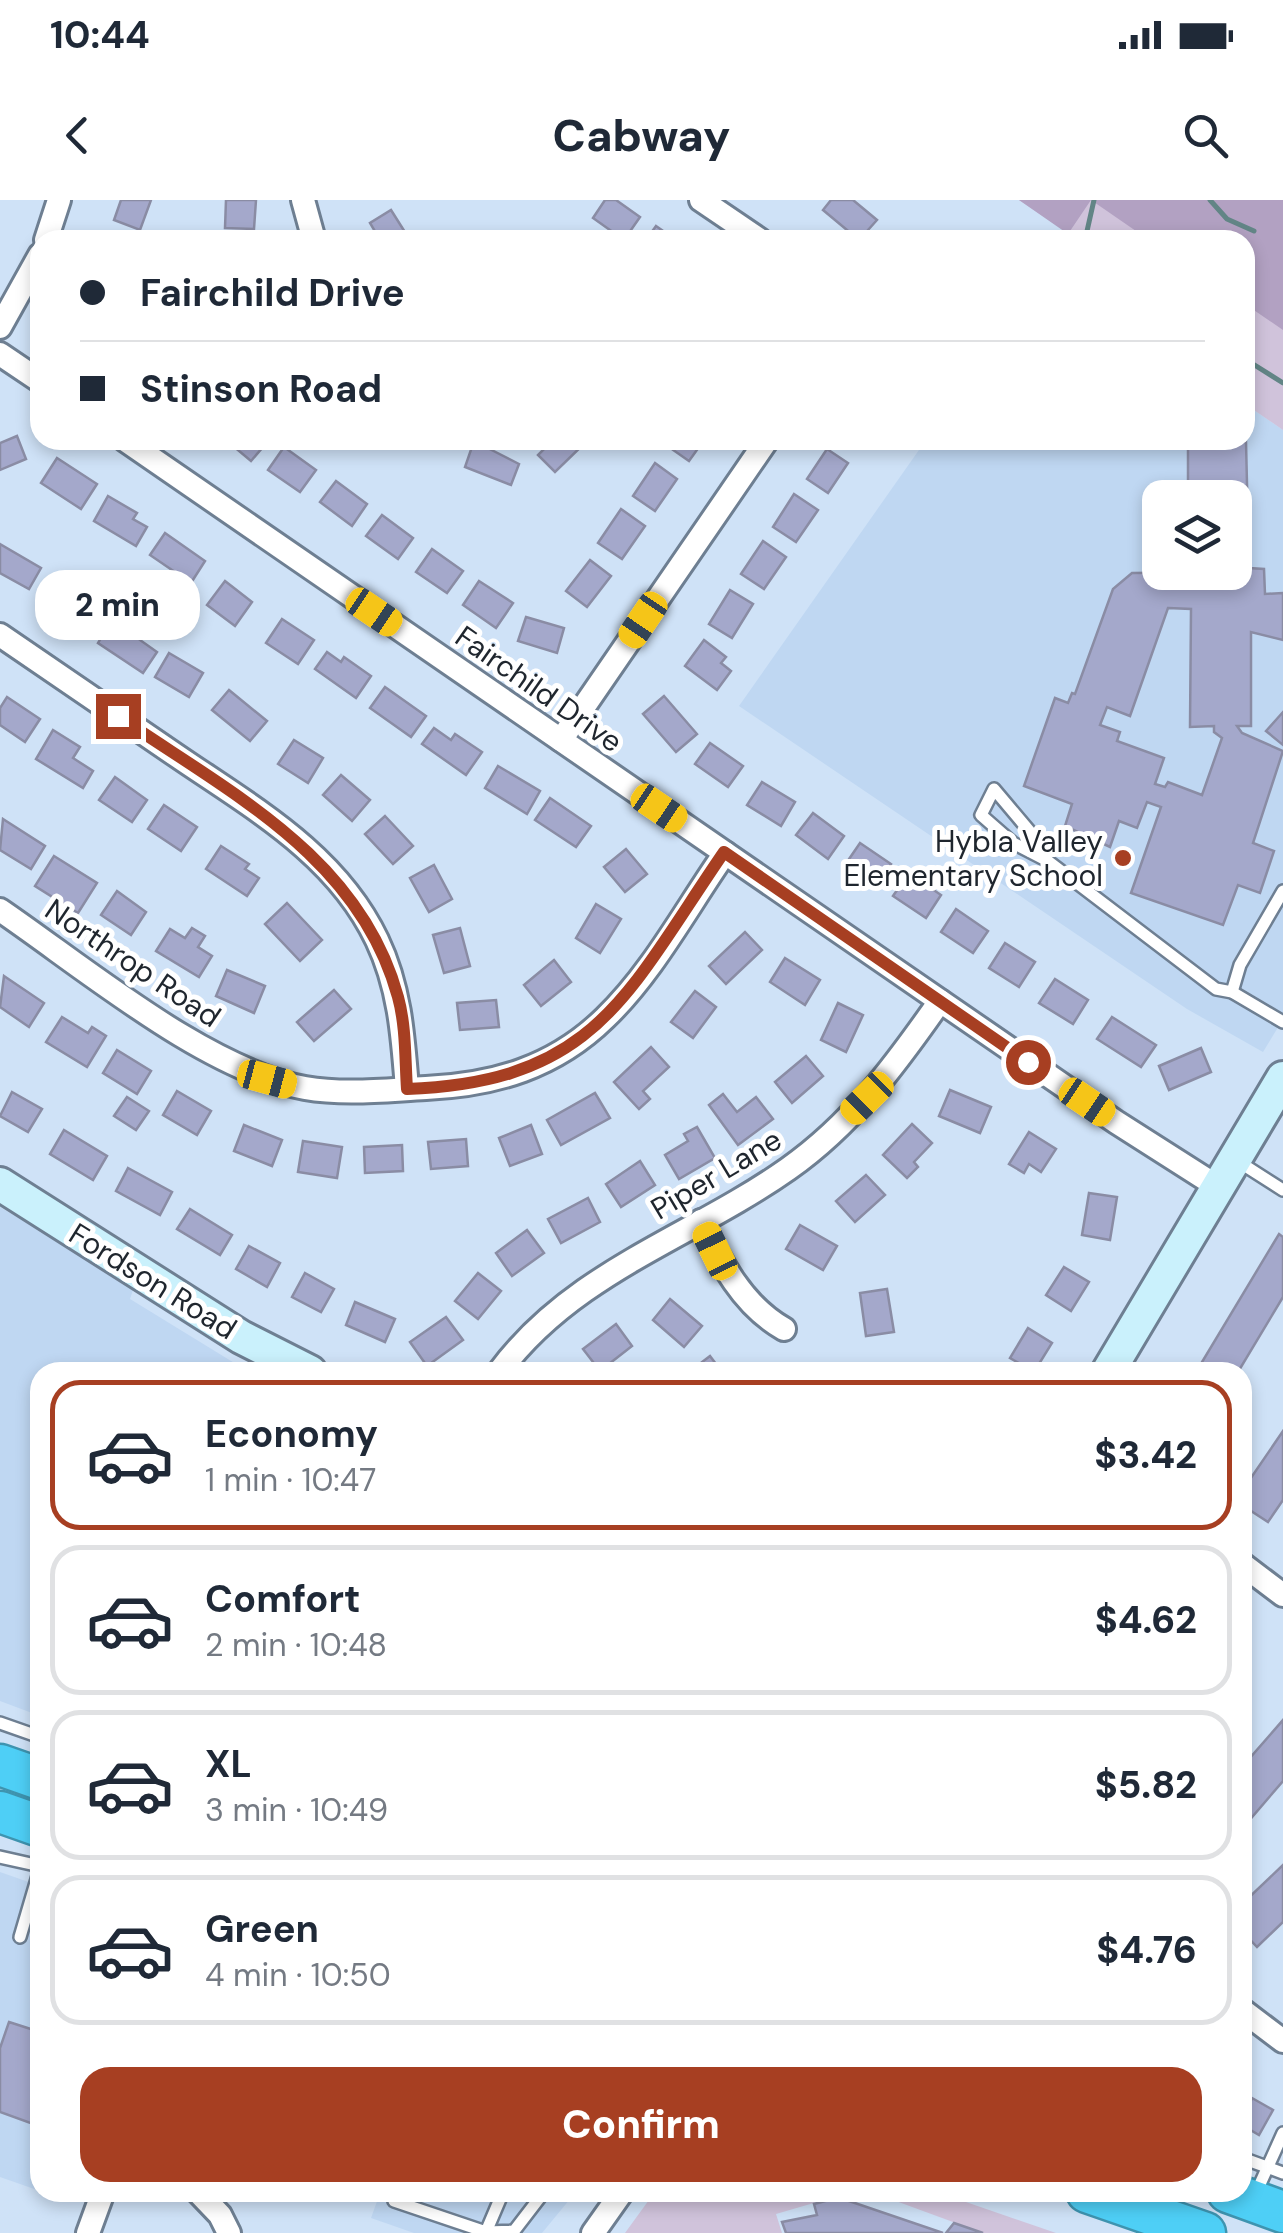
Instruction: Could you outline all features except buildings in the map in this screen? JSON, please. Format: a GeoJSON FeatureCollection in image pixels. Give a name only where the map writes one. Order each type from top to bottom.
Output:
{"type":"FeatureCollection","features":[{"type":"Feature","properties":{"kind":"highway"},"geometry":{"type":"LineString","coordinates":[[0,1765],[30,1775]]}},
{"type":"Feature","properties":{"kind":"highway"},"geometry":{"type":"LineString","coordinates":[[0,1812],[30,1822]]}},
{"type":"Feature","properties":{"kind":"highway"},"geometry":{"type":"LineString","coordinates":[[1106,2202],[1148,2224],[1205,2233]]}},
{"type":"Feature","properties":{"kind":"street"},"geometry":{"type":"LineString","coordinates":[[50,230],[60,200]]}},
{"type":"Feature","properties":{"kind":"street"},"geometry":{"type":"LineString","coordinates":[[303,200],[311,230]]}},
{"type":"Feature","properties":{"kind":"street"},"geometry":{"type":"LineString","coordinates":[[701,200],[745,230]]}},
{"type":"Feature","properties":{"kind":"street"},"geometry":{"type":"LineString","coordinates":[[0,327],[30,273]]}},
{"type":"Feature","properties":{"kind":"street"},"geometry":{"type":"LineString","coordinates":[[0,354],[30,374]]}},
{"type":"Feature","properties":{"kind":"street","name":"Fairchild Drive"},"geometry":{"type":"LineString","coordinates":[[140,450],[940,1001],[1227,1173]]}},
{"type":"Feature","properties":{"kind":"street"},"geometry":{"type":"LineString","coordinates":[[561,740],[760,450]]}},
{"type":"Feature","properties":{"kind":"street"},"geometry":{"type":"LineString","coordinates":[[0,635],[321,860],[361,910],[388,965],[401,1009],[407,1089]]}},
{"type":"Feature","properties":{"kind":"street","name":"Northrop Road"},"geometry":{"type":"LineString","coordinates":[[0,910],[186,1038],[246,1071],[311,1090],[407,1089],[504,1078],[544,1063],[580,1040],[630,990],[724,852]]}},
{"type":"Feature","properties":{"kind":"street","name":"Piper Lane"},"geometry":{"type":"LineString","coordinates":[[507,1362],[568,1299],[784,1172],[833,1134],[892,1069],[940,1001]]}},
{"type":"Feature","properties":{"kind":"street"},"geometry":{"type":"LineString","coordinates":[[1114,1362],[1227,1173],[1279,1096]]}},
{"type":"Feature","properties":{"kind":"street","name":"Fordson Road"},"geometry":{"type":"LineString","coordinates":[[0,1184],[241,1337],[290,1362]]}},
{"type":"Feature","properties":{"kind":"street"},"geometry":{"type":"LineString","coordinates":[[700,1221],[738,1288],[768,1320],[784,1328]]}},
{"type":"Feature","properties":{"kind":"street"},"geometry":{"type":"LineString","coordinates":[[1252,1572],[1283,1595]]}},
{"type":"Feature","properties":{"kind":"street"},"geometry":{"type":"LineString","coordinates":[[1252,2015],[1278,2029]]}},
{"type":"Feature","properties":{"kind":"street"},"geometry":{"type":"LineString","coordinates":[[88,2233],[99,2202]]}},
{"type":"Feature","properties":{"kind":"street"},"geometry":{"type":"LineString","coordinates":[[206,2202],[229,2233]]}},
{"type":"Feature","properties":{"kind":"street"},"geometry":{"type":"LineString","coordinates":[[592,2233],[615,2202]]}},
{"type":"Feature","properties":{"kind":"lane"},"geometry":{"type":"LineString","coordinates":[[1048,861],[1037,840],[994,788],[981,815],[1012,843],[1048,861],[1216,989],[1232,992],[1283,1022]]}},
{"type":"Feature","properties":{"kind":"lane"},"geometry":{"type":"LineString","coordinates":[[1232,992],[1240,965],[1283,891]]}},
{"type":"Feature","properties":{"kind":"lane"},"geometry":{"type":"LineString","coordinates":[[1227,1173],[1283,1190]]}},
{"type":"Feature","properties":{"kind":"lane"},"geometry":{"type":"LineString","coordinates":[[0,1723],[30,1734]]}},
{"type":"Feature","properties":{"kind":"lane"},"geometry":{"type":"LineString","coordinates":[[0,1856],[30,1865]]}},
{"type":"Feature","properties":{"kind":"lane"},"geometry":{"type":"LineString","coordinates":[[20,1936],[30,1902]]}},
{"type":"Feature","properties":{"kind":"lane"},"geometry":{"type":"LineString","coordinates":[[1258,2193],[1283,2133]]}},
{"type":"Feature","properties":{"kind":"lane"},"geometry":{"type":"LineString","coordinates":[[1258,2193],[1283,2173]]}},
{"type":"Feature","properties":{"kind":"lane"},"geometry":{"type":"LineString","coordinates":[[397,2202],[486,2232],[514,2231],[536,2202]]}},
{"type":"Feature","properties":{"kind":"lane"},"geometry":{"type":"LineString","coordinates":[[486,2232],[499,2202]]}},
{"type":"Feature","properties":{"kind":"shaded area"},"geometry":{"type":"Polygon","coordinates":[[[1019,200],[1283,200],[1283,430],[1255,411],[1255,230],[1064,230],[1019,200]]]}},
{"type":"Feature","properties":{"kind":"shaded area"},"geometry":{"type":"Polygon","coordinates":[[[1019,200],[1091,200],[1071,230],[1062,230],[1019,200]]]}},
{"type":"Feature","properties":{"kind":"shaded area"},"geometry":{"type":"Polygon","coordinates":[[[1091,200],[1283,200],[1283,330],[1255,311],[1255,230],[1134,230],[1091,200]]]}},
{"type":"Feature","properties":{"kind":"shaded area","name":"Hybla Valley Elementary School"},"geometry":{"type":"Polygon","coordinates":[[[1255,411],[1283,430],[1283,1019],[1263,1052],[1187,1009],[739,706],[919,450],[1255,450],[1255,411]]]}},
{"type":"Feature","properties":{"kind":"shaded area"},"geometry":{"type":"Polygon","coordinates":[[[0,1207],[134,1287],[130,1299],[233,1362],[30,1362],[30,1712],[0,1701],[0,1207]]]}},
{"type":"Feature","properties":{"kind":"shaded area"},"geometry":{"type":"Polygon","coordinates":[[[0,1872],[30,1882],[30,2188],[0,2177],[0,1872]]]}},
{"type":"Feature","properties":{"kind":"shaded area"},"geometry":{"type":"Polygon","coordinates":[[[377,2202],[568,2202],[542,2233],[414,2233],[371,2218],[377,2202]]]}},
{"type":"Feature","properties":{"kind":"shaded area"},"geometry":{"type":"Polygon","coordinates":[[[647,2202],[817,2202],[776,2214],[782,2233],[625,2233],[647,2202]]]}},
{"type":"Feature","properties":{"kind":"shaded area"},"geometry":{"type":"Polygon","coordinates":[[[899,2202],[966,2202],[1056,2233],[983,2233],[899,2202]]]}},
{"type":"Feature","properties":{"kind":"waterway"},"geometry":{"type":"LineString","coordinates":[[1087,230],[1094,200]]}},
{"type":"Feature","properties":{"kind":"waterway"},"geometry":{"type":"LineString","coordinates":[[1210,200],[1227,219],[1252,230]]}},
{"type":"Feature","properties":{"kind":"waterway"},"geometry":{"type":"LineString","coordinates":[[1255,365],[1283,383]]}},
{"type":"Feature","properties":{"kind":"place","name":"Hybla Valley Elementary School"},"geometry":{"type":"Point","coordinates":[1123,858]}},
{"type":"Feature","properties":{"kind":"route"},"geometry":{"type":"LineString","coordinates":[[118,716],[299,841],[342,884],[377,938],[388,965],[401,1009],[407,1089],[447,1088],[504,1078],[544,1063],[580,1040],[630,990],[724,852],[1028,1062]]}}]}
